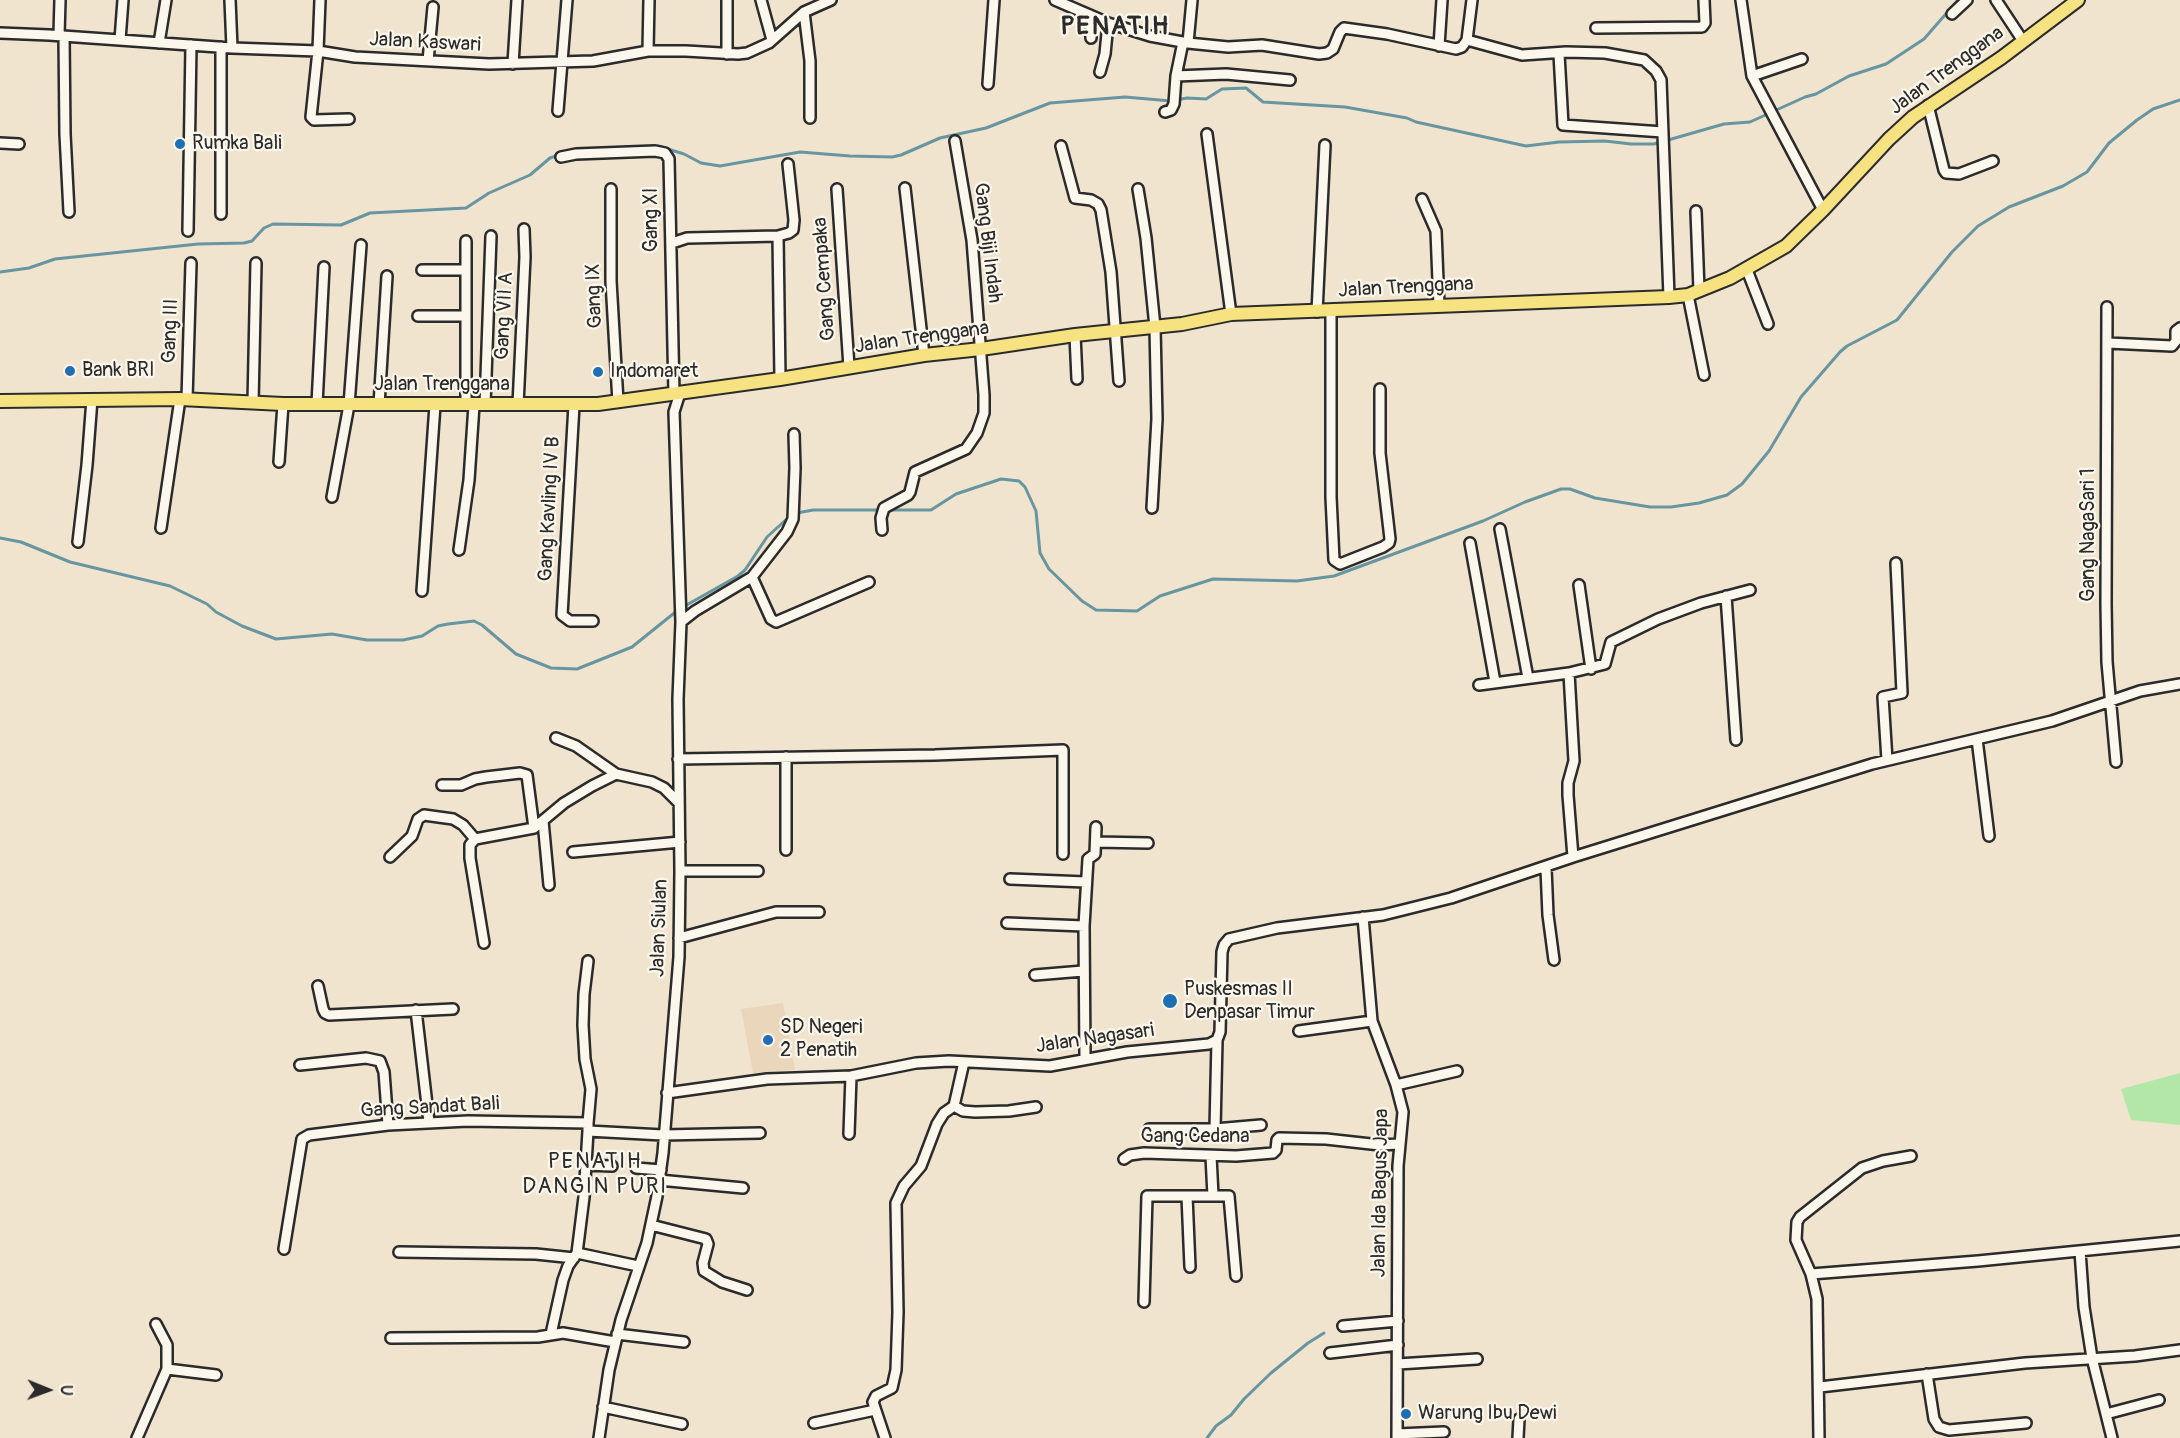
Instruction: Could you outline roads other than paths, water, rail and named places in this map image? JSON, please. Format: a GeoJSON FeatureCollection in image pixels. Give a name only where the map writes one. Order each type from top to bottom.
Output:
{"type":"FeatureCollection","features":[{"type":"Feature","properties":{"kind":"main road","name":"Jalan Trenggana"},"geometry":{"type":"LineString","coordinates":[[0,401],[183,399],[349,405],[574,405],[618,402],[780,379],[924,355],[1155,327],[1231,314],[1669,297],[1694,292],[1747,270],[1795,239],[1889,139],[1928,105],[2001,58],[2079,0]]}},
{"type":"Feature","properties":{"kind":"street"},"geometry":{"type":"LineString","coordinates":[[60,0],[69,212]]}},
{"type":"Feature","properties":{"kind":"street"},"geometry":{"type":"LineString","coordinates":[[120,40],[123,0]]}},
{"type":"Feature","properties":{"kind":"street"},"geometry":{"type":"LineString","coordinates":[[159,43],[166,0]]}},
{"type":"Feature","properties":{"kind":"street"},"geometry":{"type":"LineString","coordinates":[[230,0],[232,48]]}},
{"type":"Feature","properties":{"kind":"street"},"geometry":{"type":"LineString","coordinates":[[320,0],[318,51],[311,118],[314,120],[349,119]]}},
{"type":"Feature","properties":{"kind":"street"},"geometry":{"type":"LineString","coordinates":[[513,64],[517,0]]}},
{"type":"Feature","properties":{"kind":"street"},"geometry":{"type":"LineString","coordinates":[[558,111],[567,0]]}},
{"type":"Feature","properties":{"kind":"street"},"geometry":{"type":"LineString","coordinates":[[648,51],[650,0]]}},
{"type":"Feature","properties":{"kind":"street"},"geometry":{"type":"LineString","coordinates":[[727,0],[727,54]]}},
{"type":"Feature","properties":{"kind":"street"},"geometry":{"type":"LineString","coordinates":[[761,0],[772,40]]}},
{"type":"Feature","properties":{"kind":"street","name":"Jalan Kaswari"},"geometry":{"type":"LineString","coordinates":[[0,33],[232,48],[318,51],[355,57],[428,61],[513,64],[594,61],[648,51],[738,54],[757,50],[818,2],[831,0]]}},
{"type":"Feature","properties":{"kind":"street"},"geometry":{"type":"LineString","coordinates":[[988,84],[994,0]]}},
{"type":"Feature","properties":{"kind":"street"},"geometry":{"type":"LineString","coordinates":[[1055,0],[1108,23],[1150,36],[1185,43],[1232,47],[1263,45],[1319,54],[1327,53],[1333,48],[1344,28],[1387,34],[1456,49],[1462,47],[1467,40],[1472,0]]}},
{"type":"Feature","properties":{"kind":"street"},"geometry":{"type":"LineString","coordinates":[[1165,112],[1171,110],[1174,104],[1176,76],[1185,43],[1192,0]]}},
{"type":"Feature","properties":{"kind":"street"},"geometry":{"type":"LineString","coordinates":[[1439,46],[1443,0]]}},
{"type":"Feature","properties":{"kind":"street"},"geometry":{"type":"LineString","coordinates":[[1596,28],[1702,27],[1705,23],[1704,0]]}},
{"type":"Feature","properties":{"kind":"street"},"geometry":{"type":"LineString","coordinates":[[1741,0],[1752,76],[1823,210]]}},
{"type":"Feature","properties":{"kind":"street"},"geometry":{"type":"LineString","coordinates":[[1952,14],[1967,0]]}},
{"type":"Feature","properties":{"kind":"street"},"geometry":{"type":"LineString","coordinates":[[1996,0],[2023,41]]}},
{"type":"Feature","properties":{"kind":"street"},"geometry":{"type":"LineString","coordinates":[[428,61],[433,7]]}},
{"type":"Feature","properties":{"kind":"street"},"geometry":{"type":"LineString","coordinates":[[804,12],[810,61],[810,118]]}},
{"type":"Feature","properties":{"kind":"street"},"geometry":{"type":"LineString","coordinates":[[1090,15],[1091,38]]}},
{"type":"Feature","properties":{"kind":"street"},"geometry":{"type":"LineString","coordinates":[[1100,72],[1105,54],[1108,23]]}},
{"type":"Feature","properties":{"kind":"street"},"geometry":{"type":"LineString","coordinates":[[1467,40],[1522,55],[1566,52],[1605,53],[1650,63],[1661,80],[1669,297]]}},
{"type":"Feature","properties":{"kind":"street"},"geometry":{"type":"LineString","coordinates":[[188,231],[191,45]]}},
{"type":"Feature","properties":{"kind":"street"},"geometry":{"type":"LineString","coordinates":[[221,47],[221,214]]}},
{"type":"Feature","properties":{"kind":"street"},"geometry":{"type":"LineString","coordinates":[[1559,54],[1563,125],[1663,132]]}},
{"type":"Feature","properties":{"kind":"street"},"geometry":{"type":"LineString","coordinates":[[1752,76],[1802,59]]}},
{"type":"Feature","properties":{"kind":"street"},"geometry":{"type":"LineString","coordinates":[[1176,76],[1232,74],[1290,80]]}},
{"type":"Feature","properties":{"kind":"street"},"geometry":{"type":"LineString","coordinates":[[1928,105],[1946,173],[1959,174],[1993,161]]}},
{"type":"Feature","properties":{"kind":"street"},"geometry":{"type":"LineString","coordinates":[[1207,134],[1231,314]]}},
{"type":"Feature","properties":{"kind":"street","name":"Gang Biji Indah"},"geometry":{"type":"LineString","coordinates":[[882,530],[881,518],[884,508],[908,495],[915,472],[962,452],[977,433],[984,413],[972,240],[955,141]]}},
{"type":"Feature","properties":{"kind":"street"},"geometry":{"type":"LineString","coordinates":[[0,143],[19,144]]}},
{"type":"Feature","properties":{"kind":"street"},"geometry":{"type":"LineString","coordinates":[[1317,312],[1325,145]]}},
{"type":"Feature","properties":{"kind":"street"},"geometry":{"type":"LineString","coordinates":[[1061,146],[1075,198],[1091,200],[1098,204],[1101,210],[1111,272],[1119,381]]}},
{"type":"Feature","properties":{"kind":"street","name":"Gang XI"},"geometry":{"type":"LineString","coordinates":[[561,157],[576,154],[649,151],[664,153],[669,159],[674,394]]}},
{"type":"Feature","properties":{"kind":"street"},"geometry":{"type":"LineString","coordinates":[[672,243],[687,238],[778,236],[789,233],[795,225],[788,164]]}},
{"type":"Feature","properties":{"kind":"street"},"geometry":{"type":"LineString","coordinates":[[905,188],[924,355]]}},
{"type":"Feature","properties":{"kind":"street","name":"Gang IX"},"geometry":{"type":"LineString","coordinates":[[611,189],[611,281],[618,402]]}},
{"type":"Feature","properties":{"kind":"street","name":"Gang Cempaka"},"geometry":{"type":"LineString","coordinates":[[837,189],[849,367]]}},
{"type":"Feature","properties":{"kind":"street"},"geometry":{"type":"LineString","coordinates":[[1138,189],[1146,238],[1155,327],[1157,418],[1152,508]]}},
{"type":"Feature","properties":{"kind":"street"},"geometry":{"type":"LineString","coordinates":[[1422,199],[1436,231],[1440,306]]}},
{"type":"Feature","properties":{"kind":"street"},"geometry":{"type":"LineString","coordinates":[[1696,211],[1694,292],[1704,375]]}},
{"type":"Feature","properties":{"kind":"street","name":"Gang VII A"},"geometry":{"type":"LineString","coordinates":[[518,405],[524,302],[524,229]]}},
{"type":"Feature","properties":{"kind":"street"},"geometry":{"type":"LineString","coordinates":[[459,550],[469,480],[491,236]]}},
{"type":"Feature","properties":{"kind":"street"},"geometry":{"type":"LineString","coordinates":[[778,236],[780,379]]}},
{"type":"Feature","properties":{"kind":"street"},"geometry":{"type":"LineString","coordinates":[[466,241],[466,316],[475,405]]}},
{"type":"Feature","properties":{"kind":"street"},"geometry":{"type":"LineString","coordinates":[[332,497],[349,405],[361,245]]}},
{"type":"Feature","properties":{"kind":"street","name":"Gang III"},"geometry":{"type":"LineString","coordinates":[[161,528],[183,399],[191,263]]}},
{"type":"Feature","properties":{"kind":"street"},"geometry":{"type":"LineString","coordinates":[[253,403],[256,263]]}},
{"type":"Feature","properties":{"kind":"street"},"geometry":{"type":"LineString","coordinates":[[317,404],[324,267]]}},
{"type":"Feature","properties":{"kind":"street"},"geometry":{"type":"LineString","coordinates":[[422,270],[466,270]]}},
{"type":"Feature","properties":{"kind":"street"},"geometry":{"type":"LineString","coordinates":[[1747,270],[1768,324]]}},
{"type":"Feature","properties":{"kind":"street"},"geometry":{"type":"LineString","coordinates":[[379,405],[387,276]]}},
{"type":"Feature","properties":{"kind":"street","name":"Gang NagaSari 1"},"geometry":{"type":"LineString","coordinates":[[2107,307],[2106,604],[2110,701],[2116,762]]}},
{"type":"Feature","properties":{"kind":"street"},"geometry":{"type":"LineString","coordinates":[[1331,311],[1331,497],[1334,560],[1340,564],[1383,547],[1389,543],[1390,539],[1380,453],[1380,389]]}},
{"type":"Feature","properties":{"kind":"street"},"geometry":{"type":"LineString","coordinates":[[418,316],[466,316]]}},
{"type":"Feature","properties":{"kind":"street"},"geometry":{"type":"LineString","coordinates":[[2108,344],[2172,345],[2176,341],[2176,331],[2180,328]]}},
{"type":"Feature","properties":{"kind":"street"},"geometry":{"type":"LineString","coordinates":[[1075,335],[1077,379]]}},
{"type":"Feature","properties":{"kind":"street","name":"Jalan Siulan"},"geometry":{"type":"LineString","coordinates":[[599,1438],[616,1338],[651,1225],[660,1175],[679,939],[678,699],[681,608],[674,394]]}},
{"type":"Feature","properties":{"kind":"street"},"geometry":{"type":"LineString","coordinates":[[78,542],[92,399]]}},
{"type":"Feature","properties":{"kind":"street"},"geometry":{"type":"LineString","coordinates":[[279,462],[284,404]]}},
{"type":"Feature","properties":{"kind":"street"},"geometry":{"type":"LineString","coordinates":[[422,591],[435,405]]}},
{"type":"Feature","properties":{"kind":"street","name":"Gang Kavling IV B"},"geometry":{"type":"LineString","coordinates":[[574,405],[562,615],[570,621],[593,621]]}},
{"type":"Feature","properties":{"kind":"street"},"geometry":{"type":"LineString","coordinates":[[681,622],[752,577],[787,532],[794,512],[794,434]]}},
{"type":"Feature","properties":{"kind":"street"},"geometry":{"type":"LineString","coordinates":[[1500,529],[1528,678]]}},
{"type":"Feature","properties":{"kind":"street"},"geometry":{"type":"LineString","coordinates":[[1470,543],[1496,682]]}},
{"type":"Feature","properties":{"kind":"street"},"geometry":{"type":"LineString","coordinates":[[1887,760],[1883,697],[1902,693],[1896,563]]}},
{"type":"Feature","properties":{"kind":"street"},"geometry":{"type":"LineString","coordinates":[[752,577],[771,619],[776,622],[869,582]]}},
{"type":"Feature","properties":{"kind":"street"},"geometry":{"type":"LineString","coordinates":[[1580,585],[1591,669]]}},
{"type":"Feature","properties":{"kind":"street"},"geometry":{"type":"LineString","coordinates":[[1479,685],[1591,669],[1605,664],[1611,642],[1658,619],[1750,590]]}},
{"type":"Feature","properties":{"kind":"street"},"geometry":{"type":"LineString","coordinates":[[1726,596],[1736,740]]}},
{"type":"Feature","properties":{"kind":"street"},"geometry":{"type":"LineString","coordinates":[[1569,673],[1574,761],[1568,783],[1568,795],[1573,857]]}},
{"type":"Feature","properties":{"kind":"street"},"geometry":{"type":"LineString","coordinates":[[1215,1129],[1221,952],[1226,941],[1277,928],[1383,915],[1451,898],[1573,857],[1887,760],[2052,721],[2140,691],[2180,684]]}},
{"type":"Feature","properties":{"kind":"street"},"geometry":{"type":"LineString","coordinates":[[556,738],[576,746],[616,774],[652,782],[664,788],[678,802]]}},
{"type":"Feature","properties":{"kind":"street"},"geometry":{"type":"LineString","coordinates":[[1977,739],[1989,836]]}},
{"type":"Feature","properties":{"kind":"street"},"geometry":{"type":"LineString","coordinates":[[679,764],[786,757],[1064,750],[1063,854]]}},
{"type":"Feature","properties":{"kind":"street"},"geometry":{"type":"LineString","coordinates":[[786,757],[786,850]]}},
{"type":"Feature","properties":{"kind":"street"},"geometry":{"type":"LineString","coordinates":[[442,785],[461,785],[486,777],[520,773],[526,775],[534,828]]}},
{"type":"Feature","properties":{"kind":"street"},"geometry":{"type":"LineString","coordinates":[[484,943],[470,858],[470,845],[475,839],[534,828],[564,803],[616,774]]}},
{"type":"Feature","properties":{"kind":"street"},"geometry":{"type":"LineString","coordinates":[[390,857],[412,836],[418,819],[424,815],[453,819],[463,825],[475,839]]}},
{"type":"Feature","properties":{"kind":"street"},"geometry":{"type":"LineString","coordinates":[[543,821],[549,885]]}},
{"type":"Feature","properties":{"kind":"street"},"geometry":{"type":"LineString","coordinates":[[1085,1059],[1083,971],[1086,882],[1088,859],[1095,854],[1096,827]]}},
{"type":"Feature","properties":{"kind":"street"},"geometry":{"type":"LineString","coordinates":[[573,852],[680,842]]}},
{"type":"Feature","properties":{"kind":"street"},"geometry":{"type":"LineString","coordinates":[[1096,842],[1148,843]]}},
{"type":"Feature","properties":{"kind":"street"},"geometry":{"type":"LineString","coordinates":[[1545,868],[1554,960]]}},
{"type":"Feature","properties":{"kind":"street"},"geometry":{"type":"LineString","coordinates":[[680,870],[758,871]]}},
{"type":"Feature","properties":{"kind":"street"},"geometry":{"type":"LineString","coordinates":[[1010,879],[1086,882]]}},
{"type":"Feature","properties":{"kind":"street"},"geometry":{"type":"LineString","coordinates":[[679,939],[776,912],[819,912]]}},
{"type":"Feature","properties":{"kind":"street","name":"Jalan Ida Bagus Japa"},"geometry":{"type":"LineString","coordinates":[[1363,917],[1372,1022],[1396,1085],[1402,1112],[1397,1215],[1397,1436]]}},
{"type":"Feature","properties":{"kind":"street"},"geometry":{"type":"LineString","coordinates":[[1007,923],[1084,926]]}},
{"type":"Feature","properties":{"kind":"street"},"geometry":{"type":"LineString","coordinates":[[551,1334],[563,1280],[575,1256],[585,1165],[591,1089],[585,1059],[583,1025],[588,962]]}},
{"type":"Feature","properties":{"kind":"street"},"geometry":{"type":"LineString","coordinates":[[1035,975],[1083,971]]}},
{"type":"Feature","properties":{"kind":"street"},"geometry":{"type":"LineString","coordinates":[[318,986],[323,1009],[329,1015],[453,1009]]}},
{"type":"Feature","properties":{"kind":"street"},"geometry":{"type":"LineString","coordinates":[[416,1010],[429,1122]]}},
{"type":"Feature","properties":{"kind":"street"},"geometry":{"type":"LineString","coordinates":[[1299,1031],[1372,1022]]}},
{"type":"Feature","properties":{"kind":"street","name":"Jalan Nagasari"},"geometry":{"type":"LineString","coordinates":[[667,1093],[767,1079],[851,1077],[916,1063],[1057,1065],[1127,1052],[1209,1044],[1217,1040]]}},
{"type":"Feature","properties":{"kind":"street"},"geometry":{"type":"LineString","coordinates":[[300,1065],[366,1058],[380,1060],[384,1072],[388,1125]]}},
{"type":"Feature","properties":{"kind":"street"},"geometry":{"type":"LineString","coordinates":[[885,1438],[873,1398],[892,1388],[896,1370],[898,1312],[896,1203],[904,1186],[921,1166],[944,1113],[954,1106],[964,1062]]}},
{"type":"Feature","properties":{"kind":"street"},"geometry":{"type":"LineString","coordinates":[[1396,1085],[1457,1071]]}},
{"type":"Feature","properties":{"kind":"street"},"geometry":{"type":"LineString","coordinates":[[849,1134],[851,1077]]}},
{"type":"Feature","properties":{"kind":"street"},"geometry":{"type":"LineString","coordinates":[[954,1106],[963,1111],[975,1113],[1036,1107]]}},
{"type":"Feature","properties":{"kind":"street","name":"Gang Sandat Bali"},"geometry":{"type":"LineString","coordinates":[[284,1249],[302,1139],[309,1135],[429,1122],[588,1127],[663,1135],[760,1133]]}},
{"type":"Feature","properties":{"kind":"street"},"geometry":{"type":"LineString","coordinates":[[1149,1129],[1215,1129],[1261,1125]]}},
{"type":"Feature","properties":{"kind":"street","name":"Gang Cedana"},"geometry":{"type":"LineString","coordinates":[[1124,1159],[1131,1155],[1144,1153],[1236,1156],[1273,1153],[1276,1151],[1276,1141],[1280,1138],[1326,1139],[1380,1145],[1399,1144]]}},
{"type":"Feature","properties":{"kind":"street"},"geometry":{"type":"LineString","coordinates":[[1211,1156],[1213,1196]]}},
{"type":"Feature","properties":{"kind":"street"},"geometry":{"type":"LineString","coordinates":[[1819,1438],[1817,1299],[1795,1232],[1800,1217],[1862,1168],[1883,1161],[1911,1156]]}},
{"type":"Feature","properties":{"kind":"street"},"geometry":{"type":"LineString","coordinates":[[585,1165],[612,1166]]}},
{"type":"Feature","properties":{"kind":"street"},"geometry":{"type":"LineString","coordinates":[[636,1168],[660,1175],[743,1188]]}},
{"type":"Feature","properties":{"kind":"street"},"geometry":{"type":"LineString","coordinates":[[1144,1302],[1147,1196],[1229,1196],[1236,1276]]}},
{"type":"Feature","properties":{"kind":"street"},"geometry":{"type":"LineString","coordinates":[[1187,1196],[1190,1267]]}},
{"type":"Feature","properties":{"kind":"street"},"geometry":{"type":"LineString","coordinates":[[651,1225],[706,1239],[708,1244],[703,1263],[704,1271],[722,1282],[747,1290]]}},
{"type":"Feature","properties":{"kind":"street"},"geometry":{"type":"LineString","coordinates":[[1810,1274],[1896,1269],[2180,1241]]}},
{"type":"Feature","properties":{"kind":"street"},"geometry":{"type":"LineString","coordinates":[[2080,1251],[2084,1307],[2092,1358],[2112,1438]]}},
{"type":"Feature","properties":{"kind":"street"},"geometry":{"type":"LineString","coordinates":[[399,1252],[575,1256],[638,1266]]}},
{"type":"Feature","properties":{"kind":"street"},"geometry":{"type":"LineString","coordinates":[[1343,1326],[1398,1321]]}},
{"type":"Feature","properties":{"kind":"street"},"geometry":{"type":"LineString","coordinates":[[137,1438],[167,1370],[167,1345],[156,1324]]}},
{"type":"Feature","properties":{"kind":"street"},"geometry":{"type":"LineString","coordinates":[[391,1338],[538,1337],[551,1334],[578,1334],[684,1342]]}},
{"type":"Feature","properties":{"kind":"street"},"geometry":{"type":"LineString","coordinates":[[1330,1353],[1398,1345]]}},
{"type":"Feature","properties":{"kind":"street"},"geometry":{"type":"LineString","coordinates":[[1820,1387],[2016,1364],[2180,1350]]}},
{"type":"Feature","properties":{"kind":"street"},"geometry":{"type":"LineString","coordinates":[[1398,1364],[1477,1359]]}},
{"type":"Feature","properties":{"kind":"street"},"geometry":{"type":"LineString","coordinates":[[167,1370],[216,1375]]}},
{"type":"Feature","properties":{"kind":"street"},"geometry":{"type":"LineString","coordinates":[[1927,1374],[1934,1419],[1940,1427],[1949,1430],[2026,1424]]}},
{"type":"Feature","properties":{"kind":"street"},"geometry":{"type":"LineString","coordinates":[[2106,1414],[2158,1400]]}},
{"type":"Feature","properties":{"kind":"street"},"geometry":{"type":"LineString","coordinates":[[603,1407],[682,1424]]}},
{"type":"Feature","properties":{"kind":"street"},"geometry":{"type":"LineString","coordinates":[[814,1423],[875,1410]]}},
{"type":"Feature","properties":{"kind":"street"},"geometry":{"type":"LineString","coordinates":[[1518,1438],[1519,1419]]}},
{"type":"Feature","properties":{"kind":"street"},"geometry":{"type":"LineString","coordinates":[[1998,1427],[1999,1438]]}},
{"type":"Feature","properties":{"kind":"street"},"geometry":{"type":"LineString","coordinates":[[1397,1436],[1444,1432]]}},
{"type":"Feature","properties":{"kind":"waterway"},"geometry":{"type":"LineString","coordinates":[[649,147],[658,146],[684,154],[701,163],[720,166],[800,152],[892,157],[940,138],[986,128],[1050,103],[1125,97],[1171,101],[1187,98],[1206,99],[1222,89],[1246,88],[1263,102],[1345,107],[1407,118],[1416,122],[1526,146],[1559,142],[1605,141],[1654,144],[1724,124],[1750,122],[1816,94],[1849,76],[1886,64],[1924,39],[1958,0]]}},
{"type":"Feature","properties":{"kind":"waterway"},"geometry":{"type":"LineString","coordinates":[[797,513],[813,510],[931,510],[956,494],[1001,479],[1019,481],[1025,487],[1036,511],[1040,553],[1049,569],[1082,601],[1096,610],[1137,611],[1160,596],[1213,579],[1297,581],[1334,576],[1483,521],[1561,489],[1570,489],[1595,498],[1650,507],[1699,503],[1727,495],[1742,484],[1769,451],[1801,397],[1840,352],[1847,346],[1897,320],[1952,252],[1978,226],[2009,207],[2063,186],[2087,172],[2109,143],[2137,120],[2153,109],[2180,100]]}},
{"type":"Feature","properties":{"kind":"waterway"},"geometry":{"type":"LineString","coordinates":[[0,272],[29,268],[55,259],[198,244],[244,243],[252,241],[264,228],[273,224],[341,225],[370,213],[466,208],[489,193],[530,175],[550,158],[559,155]]}},
{"type":"Feature","properties":{"kind":"waterway"},"geometry":{"type":"LineString","coordinates":[[683,607],[738,576],[745,570],[767,537],[790,516]]}},
{"type":"Feature","properties":{"kind":"waterway"},"geometry":{"type":"LineString","coordinates":[[0,538],[21,542],[70,562],[170,586],[207,604],[216,612],[242,626],[276,639],[332,634],[367,640],[403,640],[422,636],[438,626],[474,621],[516,654],[551,668],[577,669],[632,647],[678,610]]}},
{"type":"Feature","properties":{"kind":"waterway"},"geometry":{"type":"LineString","coordinates":[[1207,1438],[1216,1426],[1231,1415],[1271,1373],[1324,1333]]}},
{"type":"Feature","properties":{"kind":"place","name":"Rumka Bali"},"geometry":{"type":"Point","coordinates":[180,144]}},
{"type":"Feature","properties":{"kind":"place","name":"Bank BRI"},"geometry":{"type":"Point","coordinates":[70,371]}},
{"type":"Feature","properties":{"kind":"place","name":"Indomaret"},"geometry":{"type":"Point","coordinates":[598,372]}},
{"type":"Feature","properties":{"kind":"place","name":"Puskesmas II Denpasar Timur"},"geometry":{"type":"Point","coordinates":[1170,1001]}},
{"type":"Feature","properties":{"kind":"place","name":"SD Negeri 2 Penatih"},"geometry":{"type":"Point","coordinates":[768,1040]}},
{"type":"Feature","properties":{"kind":"place","name":"Warung Ibu Dewi"},"geometry":{"type":"Point","coordinates":[1406,1414]}},
{"type":"Feature","properties":{"kind":"district","name":"PENATIH"},"geometry":{"type":"Point","coordinates":[1115,27]}},
{"type":"Feature","properties":{"kind":"district","name":"PENATIH DANGIN PURI"},"geometry":{"type":"Point","coordinates":[595,1174]}}]}
